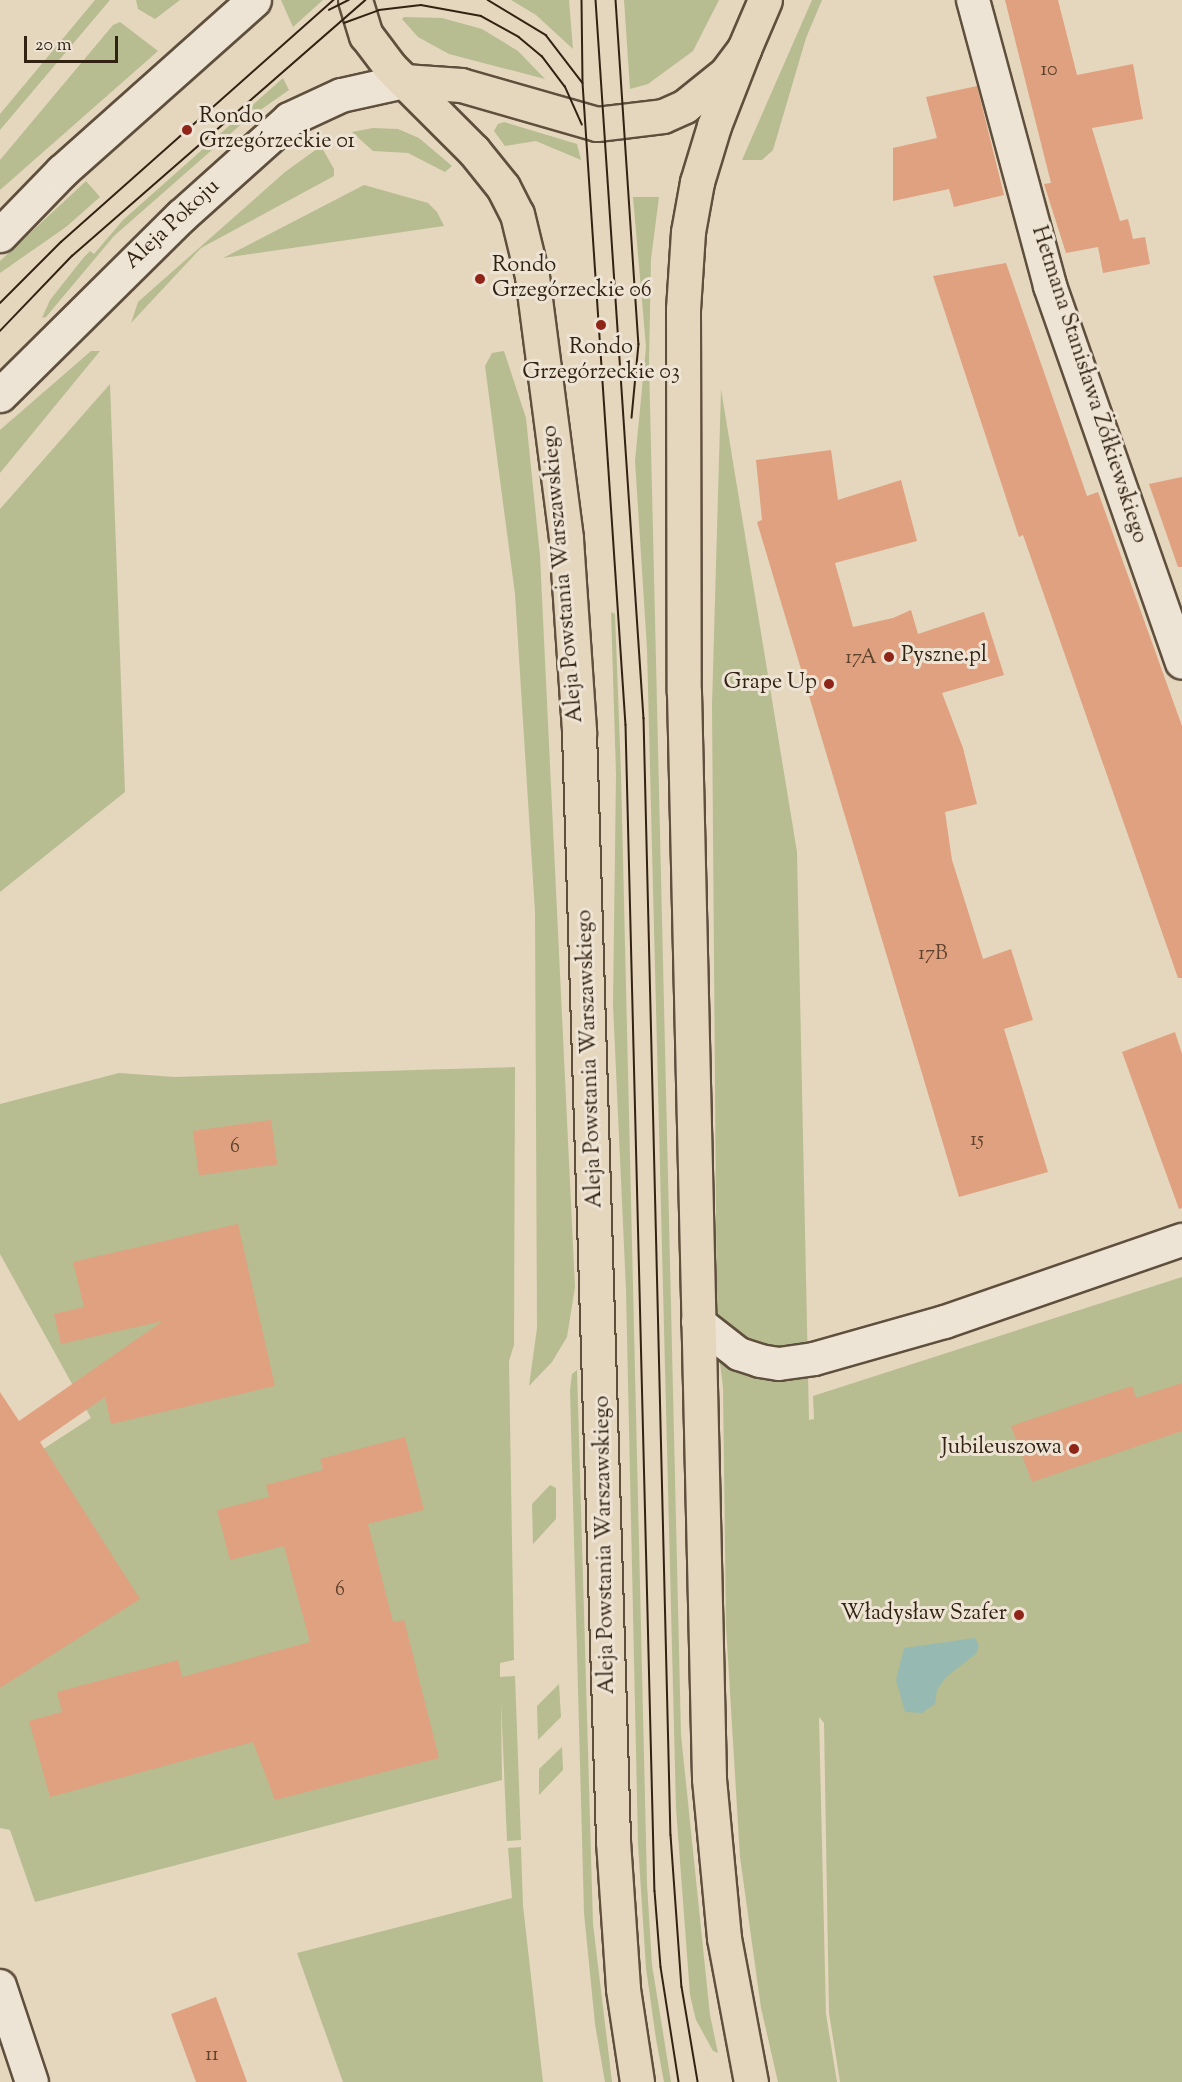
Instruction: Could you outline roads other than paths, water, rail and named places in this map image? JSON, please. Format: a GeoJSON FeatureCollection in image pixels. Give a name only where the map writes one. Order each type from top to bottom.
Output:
{"type":"FeatureCollection","features":[{"type":"Feature","properties":{"kind":"main road"},"geometry":{"type":"LineString","coordinates":[[0,235],[62,171],[254,0]]}},
{"type":"Feature","properties":{"kind":"main road","name":"Aleja Powstania Warszawskiego"},"geometry":{"type":"LineString","coordinates":[[355,0],[366,35],[404,81],[490,170],[517,214],[532,276],[566,539],[579,744],[613,1841],[623,1989],[638,2082]]}},
{"type":"Feature","properties":{"kind":"main road"},"geometry":{"type":"LineString","coordinates":[[751,2082],[724,1938],[715,1859],[698,1322],[684,692],[683,309],[697,182],[744,49],[765,0]]}},
{"type":"Feature","properties":{"kind":"main road"},"geometry":{"type":"LineString","coordinates":[[404,81],[460,85],[590,123],[616,124],[663,116],[685,106],[726,74],[744,49]]}},
{"type":"Feature","properties":{"kind":"main road","name":"Aleja Pokoju"},"geometry":{"type":"LineString","coordinates":[[0,395],[181,216],[289,119],[341,95],[404,81]]}},
{"type":"Feature","properties":{"kind":"street","name":"Hetmana Stanisława Żółkiewskiego"},"geometry":{"type":"LineString","coordinates":[[974,0],[1050,286],[1182,663]]}},
{"type":"Feature","properties":{"kind":"street"},"geometry":{"type":"LineString","coordinates":[[698,1322],[738,1354],[779,1364],[814,1359],[945,1322],[1182,1240]]}},
{"type":"Feature","properties":{"kind":"street"},"geometry":{"type":"LineString","coordinates":[[0,1986],[32,2082]]}},
{"type":"Feature","properties":{"kind":"water"},"geometry":{"type":"Polygon","coordinates":[[[975,1638],[979,1646],[976,1654],[946,1677],[937,1690],[935,1704],[922,1713],[905,1712],[896,1680],[904,1648],[975,1638]]]}},
{"type":"Feature","properties":{"kind":"tram line"},"geometry":{"type":"LineString","coordinates":[[0,303],[61,242],[334,0]]}},
{"type":"Feature","properties":{"kind":"tram line"},"geometry":{"type":"LineString","coordinates":[[329,10],[349,0]]}},
{"type":"Feature","properties":{"kind":"tram line"},"geometry":{"type":"LineString","coordinates":[[0,331],[72,256],[365,0]]}},
{"type":"Feature","properties":{"kind":"tram line"},"geometry":{"type":"LineString","coordinates":[[488,0],[546,35],[582,82]]}},
{"type":"Feature","properties":{"kind":"tram line"},"geometry":{"type":"LineString","coordinates":[[582,0],[583,83],[626,725],[655,1891],[661,1967],[679,2082]]}},
{"type":"Feature","properties":{"kind":"tram line"},"geometry":{"type":"LineString","coordinates":[[596,0],[644,718],[671,1835],[682,1987],[698,2082]]}},
{"type":"Feature","properties":{"kind":"tram line"},"geometry":{"type":"LineString","coordinates":[[616,0],[639,344],[632,418]]}},
{"type":"Feature","properties":{"kind":"tram line"},"geometry":{"type":"LineString","coordinates":[[344,23],[379,10],[421,5],[481,16],[519,37],[542,56],[565,86],[582,124]]}},
{"type":"Feature","properties":{"kind":"place","name":"Rondo Grzegórzeckie 01"},"geometry":{"type":"Point","coordinates":[187,130]}},
{"type":"Feature","properties":{"kind":"place","name":"Rondo Grzegórzeckie 06"},"geometry":{"type":"Point","coordinates":[480,279]}},
{"type":"Feature","properties":{"kind":"place","name":"Rondo Grzegórzeckie 03"},"geometry":{"type":"Point","coordinates":[601,325]}},
{"type":"Feature","properties":{"kind":"place","name":"Pyszne.pl"},"geometry":{"type":"Point","coordinates":[889,657]}},
{"type":"Feature","properties":{"kind":"place","name":"Grape Up"},"geometry":{"type":"Point","coordinates":[829,684]}},
{"type":"Feature","properties":{"kind":"place","name":"Jubileuszowa"},"geometry":{"type":"Point","coordinates":[1074,1449]}},
{"type":"Feature","properties":{"kind":"place","name":"Władysław Szafer"},"geometry":{"type":"Point","coordinates":[1019,1615]}}]}
